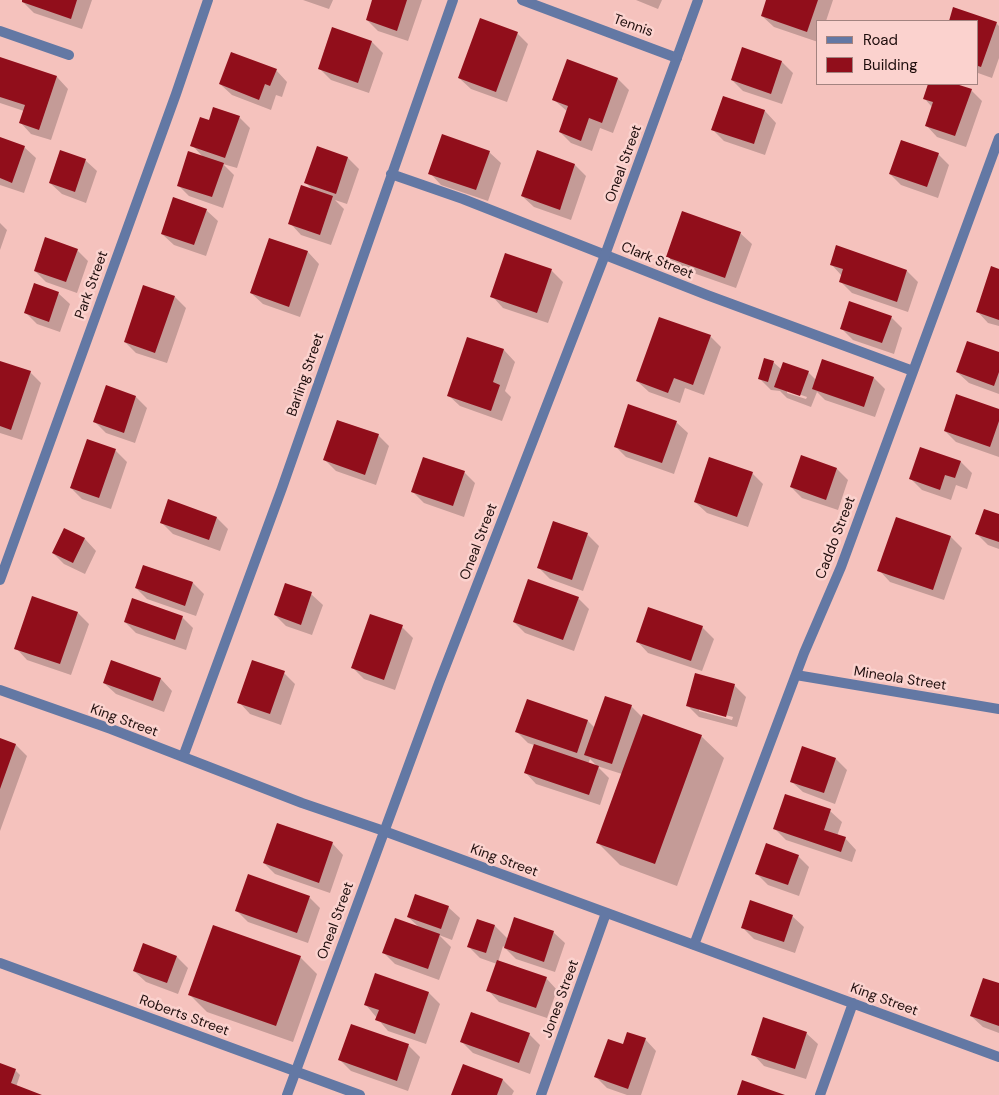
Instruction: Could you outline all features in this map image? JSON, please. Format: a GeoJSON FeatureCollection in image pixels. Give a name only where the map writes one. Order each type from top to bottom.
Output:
{"type":"FeatureCollection","features":[{"type":"Feature","properties":{"kind":"street","name":"Park Street"},"geometry":{"type":"LineString","coordinates":[[0,580],[176,94],[208,0]]}},
{"type":"Feature","properties":{"kind":"street","name":"Barling Street"},"geometry":{"type":"LineString","coordinates":[[183,757],[282,488],[453,0]]}},
{"type":"Feature","properties":{"kind":"street","name":"Tennis"},"geometry":{"type":"LineString","coordinates":[[522,0],[678,58]]}},
{"type":"Feature","properties":{"kind":"street","name":"Oneal Street"},"geometry":{"type":"LineString","coordinates":[[287,1095],[438,683],[606,255],[698,0]]}},
{"type":"Feature","properties":{"kind":"street"},"geometry":{"type":"LineString","coordinates":[[0,31],[68,56]]}},
{"type":"Feature","properties":{"kind":"street","name":"Caddo Street"},"geometry":{"type":"LineString","coordinates":[[694,945],[817,620],[841,568],[999,138]]}},
{"type":"Feature","properties":{"kind":"street","name":"Clark Street"},"geometry":{"type":"LineString","coordinates":[[391,174],[707,295],[913,371]]}},
{"type":"Feature","properties":{"kind":"street","name":"Mineola Street"},"geometry":{"type":"LineString","coordinates":[[796,675],[999,709]]}},
{"type":"Feature","properties":{"kind":"street","name":"King Street"},"geometry":{"type":"LineString","coordinates":[[0,690],[183,757],[302,804],[384,831],[999,1057]]}},
{"type":"Feature","properties":{"kind":"street","name":"Jones Street"},"geometry":{"type":"LineString","coordinates":[[541,1095],[606,913]]}},
{"type":"Feature","properties":{"kind":"street","name":"Roberts Street"},"geometry":{"type":"LineString","coordinates":[[0,963],[360,1095]]}},
{"type":"Feature","properties":{"kind":"street"},"geometry":{"type":"LineString","coordinates":[[820,1095],[853,1003]]}},
{"type":"Feature","properties":{"kind":"building"},"geometry":{"type":"Polygon","coordinates":[[[22,0],[77,0],[71,19],[22,2],[22,0]]]}},
{"type":"Feature","properties":{"kind":"building"},"geometry":{"type":"Polygon","coordinates":[[[372,0],[407,0],[397,31],[366,20],[372,0]]]}},
{"type":"Feature","properties":{"kind":"building"},"geometry":{"type":"Polygon","coordinates":[[[766,0],[818,0],[807,32],[761,16],[766,0]]]}},
{"type":"Feature","properties":{"kind":"building"},"geometry":{"type":"Polygon","coordinates":[[[953,7],[997,22],[981,67],[979,66],[979,20],[949,20],[953,7]]]}},
{"type":"Feature","properties":{"kind":"building"},"geometry":{"type":"Polygon","coordinates":[[[480,18],[518,32],[496,92],[458,78],[480,18]]]}},
{"type":"Feature","properties":{"kind":"building"},"geometry":{"type":"Polygon","coordinates":[[[332,27],[372,41],[358,83],[318,69],[332,27]]]}},
{"type":"Feature","properties":{"kind":"building"},"geometry":{"type":"Polygon","coordinates":[[[742,47],[782,61],[771,94],[731,80],[742,47]]]}},
{"type":"Feature","properties":{"kind":"building"},"geometry":{"type":"Polygon","coordinates":[[[231,52],[277,69],[270,86],[265,84],[259,100],[219,84],[231,52]]]}},
{"type":"Feature","properties":{"kind":"building"},"geometry":{"type":"Polygon","coordinates":[[[0,57],[57,76],[39,130],[19,123],[25,105],[0,97],[0,57]]]}},
{"type":"Feature","properties":{"kind":"building"},"geometry":{"type":"Polygon","coordinates":[[[567,59],[618,78],[602,123],[589,118],[581,141],[559,132],[568,106],[552,100],[567,59]]]}},
{"type":"Feature","properties":{"kind":"building"},"geometry":{"type":"Polygon","coordinates":[[[928,85],[959,85],[972,89],[955,136],[925,126],[933,102],[923,99],[928,85]]]}},
{"type":"Feature","properties":{"kind":"building"},"geometry":{"type":"Polygon","coordinates":[[[723,96],[765,110],[754,144],[711,130],[723,96]]]}},
{"type":"Feature","properties":{"kind":"building"},"geometry":{"type":"Polygon","coordinates":[[[213,107],[240,116],[225,158],[190,146],[200,117],[209,120],[213,107]]]}},
{"type":"Feature","properties":{"kind":"building"},"geometry":{"type":"Polygon","coordinates":[[[442,134],[490,151],[476,190],[428,174],[442,134]]]}},
{"type":"Feature","properties":{"kind":"building"},"geometry":{"type":"Polygon","coordinates":[[[0,137],[25,146],[12,183],[0,178],[0,137]]]}},
{"type":"Feature","properties":{"kind":"building"},"geometry":{"type":"Polygon","coordinates":[[[901,140],[939,153],[927,187],[889,174],[901,140]]]}},
{"type":"Feature","properties":{"kind":"building"},"geometry":{"type":"Polygon","coordinates":[[[317,146],[348,157],[336,194],[304,183],[317,146]]]}},
{"type":"Feature","properties":{"kind":"building"},"geometry":{"type":"Polygon","coordinates":[[[60,150],[86,159],[75,192],[49,183],[60,150]]]}},
{"type":"Feature","properties":{"kind":"building"},"geometry":{"type":"Polygon","coordinates":[[[537,150],[575,164],[560,210],[521,196],[537,150]]]}},
{"type":"Feature","properties":{"kind":"building"},"geometry":{"type":"Polygon","coordinates":[[[188,151],[224,163],[212,197],[177,186],[188,151]]]}},
{"type":"Feature","properties":{"kind":"building"},"geometry":{"type":"Polygon","coordinates":[[[301,185],[333,196],[320,235],[288,224],[301,185]]]}},
{"type":"Feature","properties":{"kind":"building"},"geometry":{"type":"Polygon","coordinates":[[[173,197],[207,209],[194,245],[161,234],[173,197]]]}},
{"type":"Feature","properties":{"kind":"building"},"geometry":{"type":"Polygon","coordinates":[[[682,211],[741,232],[725,278],[666,257],[682,211]]]}},
{"type":"Feature","properties":{"kind":"building"},"geometry":{"type":"Polygon","coordinates":[[[45,237],[78,249],[66,282],[34,271],[45,237]]]}},
{"type":"Feature","properties":{"kind":"building"},"geometry":{"type":"Polygon","coordinates":[[[269,238],[308,251],[289,307],[250,293],[269,238]]]}},
{"type":"Feature","properties":{"kind":"building"},"geometry":{"type":"Polygon","coordinates":[[[836,245],[907,270],[897,302],[839,282],[843,269],[830,265],[836,245]]]}},
{"type":"Feature","properties":{"kind":"building"},"geometry":{"type":"Polygon","coordinates":[[[505,253],[552,269],[537,313],[490,297],[505,253]]]}},
{"type":"Feature","properties":{"kind":"building"},"geometry":{"type":"Polygon","coordinates":[[[991,266],[999,269],[999,320],[976,312],[991,266]]]}},
{"type":"Feature","properties":{"kind":"building"},"geometry":{"type":"Polygon","coordinates":[[[34,283],[59,292],[49,322],[24,313],[34,283]]]}},
{"type":"Feature","properties":{"kind":"building"},"geometry":{"type":"Polygon","coordinates":[[[143,285],[175,296],[155,353],[124,342],[143,285]]]}},
{"type":"Feature","properties":{"kind":"building"},"geometry":{"type":"Polygon","coordinates":[[[849,301],[892,316],[882,343],[840,329],[849,301]]]}},
{"type":"Feature","properties":{"kind":"building"},"geometry":{"type":"Polygon","coordinates":[[[659,317],[711,335],[693,385],[674,378],[668,393],[636,381],[659,317]]]}},
{"type":"Feature","properties":{"kind":"building"},"geometry":{"type":"Polygon","coordinates":[[[467,337],[504,349],[493,382],[500,385],[491,411],[447,396],[467,337]]]}},
{"type":"Feature","properties":{"kind":"building"},"geometry":{"type":"Polygon","coordinates":[[[967,341],[999,352],[999,372],[994,386],[956,372],[967,341]]]}},
{"type":"Feature","properties":{"kind":"building"},"geometry":{"type":"Polygon","coordinates":[[[764,358],[774,361],[768,382],[758,379],[764,358]]]}},
{"type":"Feature","properties":{"kind":"building"},"geometry":{"type":"Polygon","coordinates":[[[822,359],[874,377],[864,407],[812,389],[822,359]]]}},
{"type":"Feature","properties":{"kind":"building"},"geometry":{"type":"Polygon","coordinates":[[[0,361],[31,371],[11,430],[0,426],[0,361]]]}},
{"type":"Feature","properties":{"kind":"building"},"geometry":{"type":"Polygon","coordinates":[[[783,362],[809,371],[800,396],[774,387],[783,362]]]}},
{"type":"Feature","properties":{"kind":"building"},"geometry":{"type":"Polygon","coordinates":[[[106,385],[136,396],[124,433],[93,422],[106,385]]]}},
{"type":"Feature","properties":{"kind":"building"},"geometry":{"type":"Polygon","coordinates":[[[956,394],[999,409],[999,421],[990,447],[944,431],[956,394]]]}},
{"type":"Feature","properties":{"kind":"building"},"geometry":{"type":"Polygon","coordinates":[[[628,404],[677,421],[662,463],[614,447],[628,404]]]}},
{"type":"Feature","properties":{"kind":"building"},"geometry":{"type":"Polygon","coordinates":[[[337,420],[379,434],[365,475],[323,460],[337,420]]]}},
{"type":"Feature","properties":{"kind":"building"},"geometry":{"type":"Polygon","coordinates":[[[87,439],[116,449],[99,498],[70,488],[87,439]]]}},
{"type":"Feature","properties":{"kind":"building"},"geometry":{"type":"Polygon","coordinates":[[[920,447],[961,461],[955,478],[945,475],[940,490],[909,479],[920,447]]]}},
{"type":"Feature","properties":{"kind":"building"},"geometry":{"type":"Polygon","coordinates":[[[801,455],[837,468],[826,500],[790,487],[801,455]]]}},
{"type":"Feature","properties":{"kind":"building"},"geometry":{"type":"Polygon","coordinates":[[[423,457],[465,471],[453,506],[411,492],[423,457]]]}},
{"type":"Feature","properties":{"kind":"building"},"geometry":{"type":"Polygon","coordinates":[[[709,457],[753,472],[737,517],[694,502],[709,457]]]}},
{"type":"Feature","properties":{"kind":"building"},"geometry":{"type":"Polygon","coordinates":[[[168,499],[217,517],[209,540],[160,523],[168,499]]]}},
{"type":"Feature","properties":{"kind":"building"},"geometry":{"type":"Polygon","coordinates":[[[984,509],[999,514],[999,542],[975,534],[984,509]]]}},
{"type":"Feature","properties":{"kind":"building"},"geometry":{"type":"Polygon","coordinates":[[[896,517],[951,536],[933,590],[877,571],[896,517]]]}},
{"type":"Feature","properties":{"kind":"building"},"geometry":{"type":"Polygon","coordinates":[[[553,521],[588,533],[572,580],[537,568],[553,521]]]}},
{"type":"Feature","properties":{"kind":"building"},"geometry":{"type":"Polygon","coordinates":[[[64,528],[85,538],[73,563],[52,553],[64,528]]]}},
{"type":"Feature","properties":{"kind":"building"},"geometry":{"type":"Polygon","coordinates":[[[143,565],[193,582],[185,606],[135,588],[143,565]]]}},
{"type":"Feature","properties":{"kind":"building"},"geometry":{"type":"Polygon","coordinates":[[[528,579],[579,597],[563,640],[513,622],[528,579]]]}},
{"type":"Feature","properties":{"kind":"building"},"geometry":{"type":"Polygon","coordinates":[[[285,583],[312,592],[301,625],[274,615],[285,583]]]}},
{"type":"Feature","properties":{"kind":"building"},"geometry":{"type":"Polygon","coordinates":[[[32,596],[78,612],[60,664],[14,649],[32,596]]]}},
{"type":"Feature","properties":{"kind":"building"},"geometry":{"type":"Polygon","coordinates":[[[132,598],[183,616],[175,640],[124,622],[132,598]]]}},
{"type":"Feature","properties":{"kind":"building"},"geometry":{"type":"Polygon","coordinates":[[[648,607],[703,626],[691,661],[636,642],[648,607]]]}},
{"type":"Feature","properties":{"kind":"building"},"geometry":{"type":"Polygon","coordinates":[[[370,614],[403,625],[384,680],[351,668],[370,614]]]}},
{"type":"Feature","properties":{"kind":"building"},"geometry":{"type":"Polygon","coordinates":[[[111,660],[161,678],[153,701],[103,683],[111,660]]]}},
{"type":"Feature","properties":{"kind":"building"},"geometry":{"type":"Polygon","coordinates":[[[252,660],[285,671],[270,714],[237,703],[252,660]]]}},
{"type":"Feature","properties":{"kind":"building"},"geometry":{"type":"Polygon","coordinates":[[[695,673],[735,684],[726,717],[686,706],[695,673]]]}},
{"type":"Feature","properties":{"kind":"building"},"geometry":{"type":"Polygon","coordinates":[[[605,696],[632,705],[612,764],[584,755],[605,696]]]}},
{"type":"Feature","properties":{"kind":"building"},"geometry":{"type":"Polygon","coordinates":[[[527,699],[588,720],[577,753],[515,732],[527,699]]]}},
{"type":"Feature","properties":{"kind":"building"},"geometry":{"type":"Polygon","coordinates":[[[643,714],[702,735],[655,864],[596,843],[643,714]]]}},
{"type":"Feature","properties":{"kind":"building"},"geometry":{"type":"Polygon","coordinates":[[[0,738],[16,744],[0,789],[0,738]]]}},
{"type":"Feature","properties":{"kind":"building"},"geometry":{"type":"Polygon","coordinates":[[[534,744],[599,766],[589,795],[524,773],[534,744]]]}},
{"type":"Feature","properties":{"kind":"building"},"geometry":{"type":"Polygon","coordinates":[[[802,746],[836,758],[824,793],[790,782],[802,746]]]}},
{"type":"Feature","properties":{"kind":"building"},"geometry":{"type":"Polygon","coordinates":[[[785,794],[831,809],[824,830],[846,837],[841,852],[773,829],[785,794]]]}},
{"type":"Feature","properties":{"kind":"building"},"geometry":{"type":"Polygon","coordinates":[[[277,823],[333,842],[319,883],[263,863],[277,823]]]}},
{"type":"Feature","properties":{"kind":"building"},"geometry":{"type":"Polygon","coordinates":[[[766,843],[799,855],[788,885],[755,874],[766,843]]]}},
{"type":"Feature","properties":{"kind":"building"},"geometry":{"type":"Polygon","coordinates":[[[248,874],[310,896],[297,933],[235,911],[248,874]]]}},
{"type":"Feature","properties":{"kind":"building"},"geometry":{"type":"Polygon","coordinates":[[[415,894],[449,906],[441,929],[407,917],[415,894]]]}},
{"type":"Feature","properties":{"kind":"building"},"geometry":{"type":"Polygon","coordinates":[[[750,900],[793,915],[784,942],[741,928],[750,900]]]}},
{"type":"Feature","properties":{"kind":"building"},"geometry":{"type":"Polygon","coordinates":[[[514,917],[554,931],[544,962],[504,948],[514,917]]]}},
{"type":"Feature","properties":{"kind":"building"},"geometry":{"type":"Polygon","coordinates":[[[395,918],[440,934],[428,969],[382,953],[395,918]]]}},
{"type":"Feature","properties":{"kind":"building"},"geometry":{"type":"Polygon","coordinates":[[[477,919],[495,925],[486,953],[467,947],[477,919]]]}},
{"type":"Feature","properties":{"kind":"building"},"geometry":{"type":"Polygon","coordinates":[[[213,925],[301,956],[276,1026],[188,995],[213,925]]]}},
{"type":"Feature","properties":{"kind":"building"},"geometry":{"type":"Polygon","coordinates":[[[143,943],[177,956],[167,983],[133,971],[143,943]]]}},
{"type":"Feature","properties":{"kind":"building"},"geometry":{"type":"Polygon","coordinates":[[[497,960],[547,977],[536,1008],[486,991],[497,960]]]}},
{"type":"Feature","properties":{"kind":"building"},"geometry":{"type":"Polygon","coordinates":[[[375,973],[429,992],[415,1034],[375,1020],[379,1010],[364,1005],[375,973]]]}},
{"type":"Feature","properties":{"kind":"building"},"geometry":{"type":"Polygon","coordinates":[[[983,978],[999,983],[999,1026],[970,1016],[983,978]]]}},
{"type":"Feature","properties":{"kind":"building"},"geometry":{"type":"Polygon","coordinates":[[[471,1012],[530,1033],[519,1063],[460,1042],[471,1012]]]}},
{"type":"Feature","properties":{"kind":"building"},"geometry":{"type":"Polygon","coordinates":[[[763,1017],[807,1032],[795,1069],[751,1055],[763,1017]]]}},
{"type":"Feature","properties":{"kind":"building"},"geometry":{"type":"Polygon","coordinates":[[[351,1024],[409,1044],[397,1081],[338,1060],[351,1024]]]}},
{"type":"Feature","properties":{"kind":"building"},"geometry":{"type":"Polygon","coordinates":[[[627,1032],[646,1038],[628,1089],[594,1077],[608,1039],[623,1044],[627,1032]]]}},
{"type":"Feature","properties":{"kind":"building"},"geometry":{"type":"Polygon","coordinates":[[[0,1063],[16,1069],[11,1083],[42,1095],[0,1095],[0,1063]]]}},
{"type":"Feature","properties":{"kind":"building"},"geometry":{"type":"Polygon","coordinates":[[[463,1064],[503,1079],[497,1095],[451,1095],[463,1064]]]}},
{"type":"Feature","properties":{"kind":"building"},"geometry":{"type":"Polygon","coordinates":[[[742,1080],[785,1095],[737,1095],[742,1080]]]}}]}
